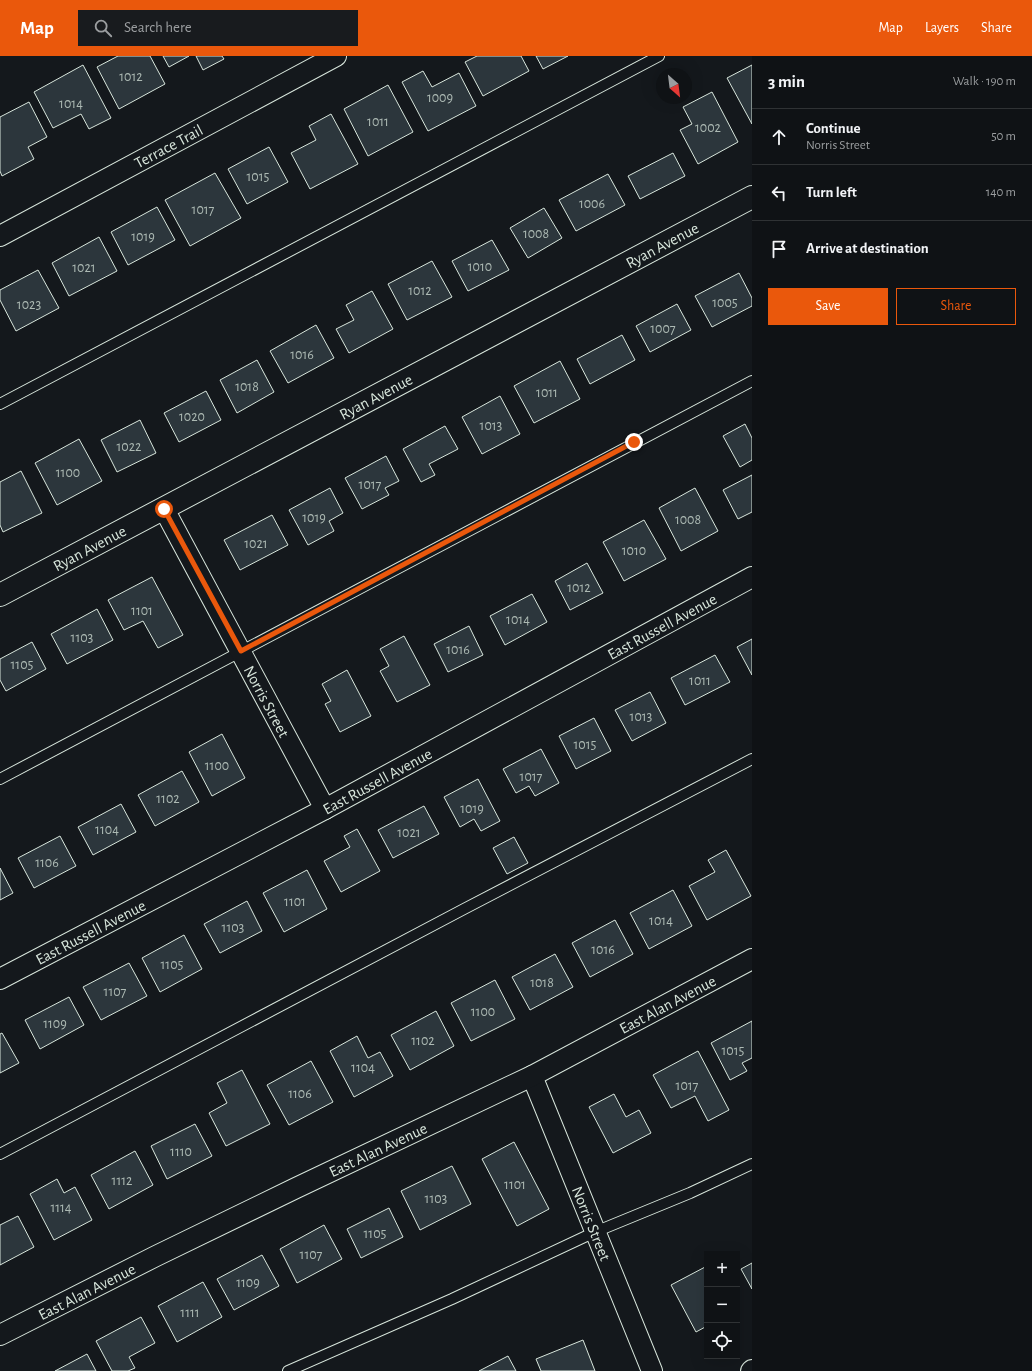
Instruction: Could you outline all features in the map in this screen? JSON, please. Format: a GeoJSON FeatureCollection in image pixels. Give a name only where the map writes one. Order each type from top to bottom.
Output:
{"type":"FeatureCollection","features":[{"type":"Feature","properties":{"kind":"street","name":"Terrace Trail"},"geometry":{"type":"LineString","coordinates":[[0,236],[336,56]]}},
{"type":"Feature","properties":{"kind":"street","name":"Ryan Avenue"},"geometry":{"type":"LineString","coordinates":[[0,595],[752,197]]}},
{"type":"Feature","properties":{"kind":"street","name":"Norris Street"},"geometry":{"type":"LineString","coordinates":[[164,509],[325,810]]}},
{"type":"Feature","properties":{"kind":"street","name":"East Russell Avenue"},"geometry":{"type":"LineString","coordinates":[[0,979],[325,810],[752,577]]}},
{"type":"Feature","properties":{"kind":"street","name":"East Alan Avenue"},"geometry":{"type":"LineString","coordinates":[[0,1335],[289,1191],[532,1076],[752,959]]}},
{"type":"Feature","properties":{"kind":"street","name":"Norris Street"},"geometry":{"type":"LineString","coordinates":[[532,1076],[652,1371]]}},
{"type":"Feature","properties":{"kind":"lane"},"geometry":{"type":"LineString","coordinates":[[0,404],[659,56]]}},
{"type":"Feature","properties":{"kind":"lane"},"geometry":{"type":"LineString","coordinates":[[0,779],[752,381]]}},
{"type":"Feature","properties":{"kind":"lane"},"geometry":{"type":"LineString","coordinates":[[0,1154],[752,759]]}},
{"type":"Feature","properties":{"kind":"lane"},"geometry":{"type":"LineString","coordinates":[[288,1371],[452,1299],[595,1232],[690,1193],[752,1164]]}},
{"type":"Feature","properties":{"kind":"building"},"geometry":{"type":"Polygon","coordinates":[[[118,56],[150,56],[165,84],[119,109],[97,67],[118,56]]]}},
{"type":"Feature","properties":{"kind":"building"},"geometry":{"type":"Polygon","coordinates":[[[163,56],[189,56],[169,67],[163,56]]]}},
{"type":"Feature","properties":{"kind":"building"},"geometry":{"type":"Polygon","coordinates":[[[196,56],[222,56],[224,59],[203,70],[196,56]]]}},
{"type":"Feature","properties":{"kind":"building"},"geometry":{"type":"Polygon","coordinates":[[[477,56],[521,56],[529,71],[483,96],[465,62],[477,56]]]}},
{"type":"Feature","properties":{"kind":"building"},"geometry":{"type":"Polygon","coordinates":[[[536,56],[568,56],[543,69],[536,56]]]}},
{"type":"Feature","properties":{"kind":"building"},"geometry":{"type":"Polygon","coordinates":[[[83,65],[111,118],[89,129],[81,114],[53,128],[34,92],[83,65]]]}},
{"type":"Feature","properties":{"kind":"building"},"geometry":{"type":"Polygon","coordinates":[[[752,65],[752,124],[727,78],[752,65]]]}},
{"type":"Feature","properties":{"kind":"building"},"geometry":{"type":"Polygon","coordinates":[[[423,71],[432,87],[459,73],[476,106],[428,131],[402,82],[423,71]]]}},
{"type":"Feature","properties":{"kind":"building"},"geometry":{"type":"Polygon","coordinates":[[[388,85],[413,132],[368,156],[344,109],[388,85]]]}},
{"type":"Feature","properties":{"kind":"building"},"geometry":{"type":"Polygon","coordinates":[[[712,92],[738,142],[698,164],[680,130],[692,124],[683,107],[692,104],[692,102],[712,92]]]}},
{"type":"Feature","properties":{"kind":"building"},"geometry":{"type":"Polygon","coordinates":[[[29,102],[47,137],[28,147],[34,159],[2,176],[0,171],[0,117],[29,102]]]}},
{"type":"Feature","properties":{"kind":"building"},"geometry":{"type":"Polygon","coordinates":[[[331,114],[358,164],[310,189],[291,153],[316,140],[309,126],[331,114]]]}},
{"type":"Feature","properties":{"kind":"building"},"geometry":{"type":"Polygon","coordinates":[[[269,147],[288,182],[247,204],[228,169],[269,147]]]}},
{"type":"Feature","properties":{"kind":"building"},"geometry":{"type":"Polygon","coordinates":[[[673,153],[685,176],[640,199],[628,176],[673,153]]]}},
{"type":"Feature","properties":{"kind":"building"},"geometry":{"type":"Polygon","coordinates":[[[215,173],[241,218],[190,246],[165,200],[215,173]]]}},
{"type":"Feature","properties":{"kind":"building"},"geometry":{"type":"Polygon","coordinates":[[[608,174],[625,205],[576,231],[559,200],[608,174]]]}},
{"type":"Feature","properties":{"kind":"building"},"geometry":{"type":"Polygon","coordinates":[[[157,207],[175,240],[128,265],[111,232],[157,207]]]}},
{"type":"Feature","properties":{"kind":"building"},"geometry":{"type":"Polygon","coordinates":[[[544,208],[562,238],[528,258],[510,228],[544,208]]]}},
{"type":"Feature","properties":{"kind":"building"},"geometry":{"type":"Polygon","coordinates":[[[99,237],[117,271],[69,296],[52,263],[99,237]]]}},
{"type":"Feature","properties":{"kind":"building"},"geometry":{"type":"Polygon","coordinates":[[[492,240],[509,270],[468,291],[452,261],[492,240]]]}},
{"type":"Feature","properties":{"kind":"building"},"geometry":{"type":"Polygon","coordinates":[[[432,261],[452,297],[407,320],[388,284],[432,261]]]}},
{"type":"Feature","properties":{"kind":"building"},"geometry":{"type":"Polygon","coordinates":[[[38,270],[59,308],[16,331],[0,300],[0,290],[38,270]]]}},
{"type":"Feature","properties":{"kind":"building"},"geometry":{"type":"Polygon","coordinates":[[[739,273],[752,298],[752,306],[712,327],[695,296],[739,273]]]}},
{"type":"Feature","properties":{"kind":"building"},"geometry":{"type":"Polygon","coordinates":[[[372,291],[393,329],[349,353],[336,329],[354,320],[346,305],[372,291]]]}},
{"type":"Feature","properties":{"kind":"building"},"geometry":{"type":"Polygon","coordinates":[[[677,304],[691,330],[650,352],[636,326],[677,304]]]}},
{"type":"Feature","properties":{"kind":"building"},"geometry":{"type":"Polygon","coordinates":[[[316,325],[334,358],[288,383],[270,351],[316,325]]]}},
{"type":"Feature","properties":{"kind":"building"},"geometry":{"type":"Polygon","coordinates":[[[622,335],[635,360],[590,384],[577,359],[622,335]]]}},
{"type":"Feature","properties":{"kind":"building"},"geometry":{"type":"Polygon","coordinates":[[[257,360],[274,392],[237,413],[220,380],[257,360]]]}},
{"type":"Feature","properties":{"kind":"building"},"geometry":{"type":"Polygon","coordinates":[[[560,361],[580,399],[534,423],[514,386],[560,361]]]}},
{"type":"Feature","properties":{"kind":"building"},"geometry":{"type":"Polygon","coordinates":[[[206,391],[221,420],[179,442],[164,413],[206,391]]]}},
{"type":"Feature","properties":{"kind":"building"},"geometry":{"type":"Polygon","coordinates":[[[500,396],[520,434],[482,454],[462,417],[500,396]]]}},
{"type":"Feature","properties":{"kind":"building"},"geometry":{"type":"Polygon","coordinates":[[[140,420],[156,453],[117,472],[101,440],[140,420]]]}},
{"type":"Feature","properties":{"kind":"building"},"geometry":{"type":"Polygon","coordinates":[[[745,424],[752,438],[752,460],[740,467],[723,436],[745,424]]]}},
{"type":"Feature","properties":{"kind":"building"},"geometry":{"type":"Polygon","coordinates":[[[445,426],[458,449],[429,464],[435,475],[421,482],[403,449],[445,426]]]}},
{"type":"Feature","properties":{"kind":"building"},"geometry":{"type":"Polygon","coordinates":[[[79,439],[102,481],[57,505],[35,463],[79,439]]]}},
{"type":"Feature","properties":{"kind":"building"},"geometry":{"type":"Polygon","coordinates":[[[386,456],[399,481],[385,488],[389,495],[362,509],[345,478],[386,456]]]}},
{"type":"Feature","properties":{"kind":"building"},"geometry":{"type":"Polygon","coordinates":[[[21,471],[42,513],[3,532],[0,525],[0,482],[21,471]]]}},
{"type":"Feature","properties":{"kind":"building"},"geometry":{"type":"Polygon","coordinates":[[[752,475],[752,512],[738,519],[723,490],[752,475]]]}},
{"type":"Feature","properties":{"kind":"building"},"geometry":{"type":"Polygon","coordinates":[[[330,488],[343,513],[329,521],[334,531],[308,545],[289,510],[330,488]]]}},
{"type":"Feature","properties":{"kind":"building"},"geometry":{"type":"Polygon","coordinates":[[[695,488],[718,531],[681,551],[659,508],[695,488]]]}},
{"type":"Feature","properties":{"kind":"building"},"geometry":{"type":"Polygon","coordinates":[[[272,515],[288,545],[240,570],[224,540],[272,515]]]}},
{"type":"Feature","properties":{"kind":"building"},"geometry":{"type":"Polygon","coordinates":[[[644,520],[666,559],[624,581],[603,542],[644,520]]]}},
{"type":"Feature","properties":{"kind":"building"},"geometry":{"type":"Polygon","coordinates":[[[587,563],[603,593],[570,610],[555,581],[587,563]]]}},
{"type":"Feature","properties":{"kind":"building"},"geometry":{"type":"Polygon","coordinates":[[[152,577],[183,635],[158,648],[143,621],[124,630],[108,600],[152,577]]]}},
{"type":"Feature","properties":{"kind":"building"},"geometry":{"type":"Polygon","coordinates":[[[532,594],[547,622],[505,645],[490,616],[532,594]]]}},
{"type":"Feature","properties":{"kind":"building"},"geometry":{"type":"Polygon","coordinates":[[[97,609],[113,640],[67,664],[51,634],[97,609]]]}},
{"type":"Feature","properties":{"kind":"building"},"geometry":{"type":"Polygon","coordinates":[[[469,626],[483,655],[448,672],[434,644],[469,626]]]}},
{"type":"Feature","properties":{"kind":"building"},"geometry":{"type":"Polygon","coordinates":[[[404,636],[430,685],[397,702],[380,671],[389,666],[380,649],[404,636]]]}},
{"type":"Feature","properties":{"kind":"building"},"geometry":{"type":"Polygon","coordinates":[[[752,639],[752,675],[737,647],[752,639]]]}},
{"type":"Feature","properties":{"kind":"building"},"geometry":{"type":"Polygon","coordinates":[[[32,642],[46,669],[6,691],[0,680],[0,659],[32,642]]]}},
{"type":"Feature","properties":{"kind":"building"},"geometry":{"type":"Polygon","coordinates":[[[715,655],[730,682],[685,705],[671,678],[715,655]]]}},
{"type":"Feature","properties":{"kind":"building"},"geometry":{"type":"Polygon","coordinates":[[[347,670],[371,716],[340,732],[325,704],[331,701],[322,684],[347,670]]]}},
{"type":"Feature","properties":{"kind":"building"},"geometry":{"type":"Polygon","coordinates":[[[650,692],[666,723],[632,741],[615,710],[650,692]]]}},
{"type":"Feature","properties":{"kind":"building"},"geometry":{"type":"Polygon","coordinates":[[[594,718],[611,751],[576,769],[559,736],[594,718]]]}},
{"type":"Feature","properties":{"kind":"building"},"geometry":{"type":"Polygon","coordinates":[[[222,734],[245,778],[212,796],[189,752],[222,734]]]}},
{"type":"Feature","properties":{"kind":"building"},"geometry":{"type":"Polygon","coordinates":[[[541,749],[559,783],[535,796],[529,786],[516,793],[503,769],[541,749]]]}},
{"type":"Feature","properties":{"kind":"building"},"geometry":{"type":"Polygon","coordinates":[[[182,771],[199,802],[155,826],[138,795],[182,771]]]}},
{"type":"Feature","properties":{"kind":"building"},"geometry":{"type":"Polygon","coordinates":[[[478,779],[500,821],[481,831],[474,819],[460,827],[444,797],[478,779]]]}},
{"type":"Feature","properties":{"kind":"building"},"geometry":{"type":"Polygon","coordinates":[[[121,804],[136,832],[93,855],[78,827],[121,804]]]}},
{"type":"Feature","properties":{"kind":"building"},"geometry":{"type":"Polygon","coordinates":[[[424,806],[439,834],[393,858],[378,830],[424,806]]]}},
{"type":"Feature","properties":{"kind":"building"},"geometry":{"type":"Polygon","coordinates":[[[357,829],[380,871],[341,892],[324,861],[350,847],[344,836],[357,829]]]}},
{"type":"Feature","properties":{"kind":"building"},"geometry":{"type":"Polygon","coordinates":[[[60,836],[76,866],[34,888],[18,858],[60,836]]]}},
{"type":"Feature","properties":{"kind":"building"},"geometry":{"type":"Polygon","coordinates":[[[514,837],[528,863],[507,874],[493,848],[514,837]]]}},
{"type":"Feature","properties":{"kind":"building"},"geometry":{"type":"Polygon","coordinates":[[[726,850],[751,896],[707,920],[689,886],[715,872],[708,860],[726,850]]]}},
{"type":"Feature","properties":{"kind":"building"},"geometry":{"type":"Polygon","coordinates":[[[0,868],[13,893],[0,900],[0,868]]]}},
{"type":"Feature","properties":{"kind":"building"},"geometry":{"type":"Polygon","coordinates":[[[307,870],[327,909],[284,932],[263,893],[307,870]]]}},
{"type":"Feature","properties":{"kind":"building"},"geometry":{"type":"Polygon","coordinates":[[[673,890],[692,926],[649,949],[630,913],[673,890]]]}},
{"type":"Feature","properties":{"kind":"building"},"geometry":{"type":"Polygon","coordinates":[[[247,901],[262,931],[220,953],[204,924],[247,901]]]}},
{"type":"Feature","properties":{"kind":"building"},"geometry":{"type":"Polygon","coordinates":[[[615,920],[633,954],[590,977],[572,943],[615,920]]]}},
{"type":"Feature","properties":{"kind":"building"},"geometry":{"type":"Polygon","coordinates":[[[184,935],[202,969],[160,992],[142,958],[184,935]]]}},
{"type":"Feature","properties":{"kind":"building"},"geometry":{"type":"Polygon","coordinates":[[[555,954],[573,987],[530,1010],[512,977],[555,954]]]}},
{"type":"Feature","properties":{"kind":"building"},"geometry":{"type":"Polygon","coordinates":[[[129,963],[147,996],[101,1020],[83,987],[129,963]]]}},
{"type":"Feature","properties":{"kind":"building"},"geometry":{"type":"Polygon","coordinates":[[[495,980],[515,1019],[471,1041],[451,1003],[495,980]]]}},
{"type":"Feature","properties":{"kind":"building"},"geometry":{"type":"Polygon","coordinates":[[[69,997],[84,1025],[40,1049],[25,1020],[69,997]]]}},
{"type":"Feature","properties":{"kind":"building"},"geometry":{"type":"Polygon","coordinates":[[[436,1011],[454,1046],[410,1070],[391,1035],[436,1011]]]}},
{"type":"Feature","properties":{"kind":"building"},"geometry":{"type":"Polygon","coordinates":[[[752,1021],[752,1058],[742,1063],[747,1071],[730,1080],[711,1043],[752,1021]]]}},
{"type":"Feature","properties":{"kind":"building"},"geometry":{"type":"Polygon","coordinates":[[[2,1033],[19,1063],[0,1073],[0,1034],[2,1033]]]}},
{"type":"Feature","properties":{"kind":"building"},"geometry":{"type":"Polygon","coordinates":[[[357,1036],[368,1058],[380,1052],[393,1076],[354,1097],[330,1051],[357,1036]]]}},
{"type":"Feature","properties":{"kind":"building"},"geometry":{"type":"Polygon","coordinates":[[[698,1051],[729,1110],[708,1121],[695,1096],[671,1108],[653,1075],[698,1051]]]}},
{"type":"Feature","properties":{"kind":"building"},"geometry":{"type":"Polygon","coordinates":[[[311,1061],[333,1102],[289,1125],[267,1085],[311,1061]]]}},
{"type":"Feature","properties":{"kind":"building"},"geometry":{"type":"Polygon","coordinates":[[[242,1070],[270,1124],[226,1146],[209,1113],[227,1103],[217,1083],[242,1070]]]}},
{"type":"Feature","properties":{"kind":"building"},"geometry":{"type":"Polygon","coordinates":[[[614,1094],[626,1117],[639,1110],[651,1133],[613,1153],[589,1107],[614,1094]]]}},
{"type":"Feature","properties":{"kind":"building"},"geometry":{"type":"Polygon","coordinates":[[[195,1124],[212,1156],[167,1179],[151,1146],[195,1124]]]}},
{"type":"Feature","properties":{"kind":"building"},"geometry":{"type":"Polygon","coordinates":[[[514,1142],[549,1209],[517,1226],[482,1159],[514,1142]]]}},
{"type":"Feature","properties":{"kind":"building"},"geometry":{"type":"Polygon","coordinates":[[[135,1151],[153,1185],[109,1209],[91,1175],[135,1151]]]}},
{"type":"Feature","properties":{"kind":"building"},"geometry":{"type":"Polygon","coordinates":[[[452,1166],[471,1204],[420,1230],[401,1191],[452,1166]]]}},
{"type":"Feature","properties":{"kind":"building"},"geometry":{"type":"Polygon","coordinates":[[[57,1179],[64,1193],[75,1187],[92,1220],[54,1240],[30,1194],[57,1179]]]}},
{"type":"Feature","properties":{"kind":"building"},"geometry":{"type":"Polygon","coordinates":[[[389,1208],[403,1237],[361,1258],[347,1229],[389,1208]]]}},
{"type":"Feature","properties":{"kind":"building"},"geometry":{"type":"Polygon","coordinates":[[[18,1216],[34,1247],[0,1265],[0,1225],[18,1216]]]}},
{"type":"Feature","properties":{"kind":"building"},"geometry":{"type":"Polygon","coordinates":[[[324,1225],[342,1259],[297,1283],[280,1249],[324,1225]]]}},
{"type":"Feature","properties":{"kind":"building"},"geometry":{"type":"Polygon","coordinates":[[[262,1255],[279,1286],[234,1310],[217,1279],[262,1255]]]}},
{"type":"Feature","properties":{"kind":"building"},"geometry":{"type":"Polygon","coordinates":[[[752,1263],[752,1289],[741,1269],[752,1263]]]}},
{"type":"Feature","properties":{"kind":"building"},"geometry":{"type":"Polygon","coordinates":[[[704,1268],[704,1328],[696,1332],[671,1285],[704,1268]]]}},
{"type":"Feature","properties":{"kind":"building"},"geometry":{"type":"Polygon","coordinates":[[[203,1282],[222,1317],[177,1342],[158,1306],[203,1282]]]}},
{"type":"Feature","properties":{"kind":"building"},"geometry":{"type":"Polygon","coordinates":[[[141,1317],[155,1343],[129,1357],[135,1368],[128,1371],[112,1371],[96,1341],[141,1317]]]}},
{"type":"Feature","properties":{"kind":"building"},"geometry":{"type":"Polygon","coordinates":[[[583,1340],[595,1371],[541,1371],[536,1359],[583,1340]]]}},
{"type":"Feature","properties":{"kind":"building"},"geometry":{"type":"Polygon","coordinates":[[[87,1354],[96,1371],[55,1371],[87,1354]]]}},
{"type":"Feature","properties":{"kind":"building"},"geometry":{"type":"Polygon","coordinates":[[[508,1356],[516,1371],[479,1371],[508,1356]]]}},
{"type":"Feature","properties":{"kind":"route"},"geometry":{"type":"LineString","coordinates":[[164,509],[241,651],[634,442]]}}]}
